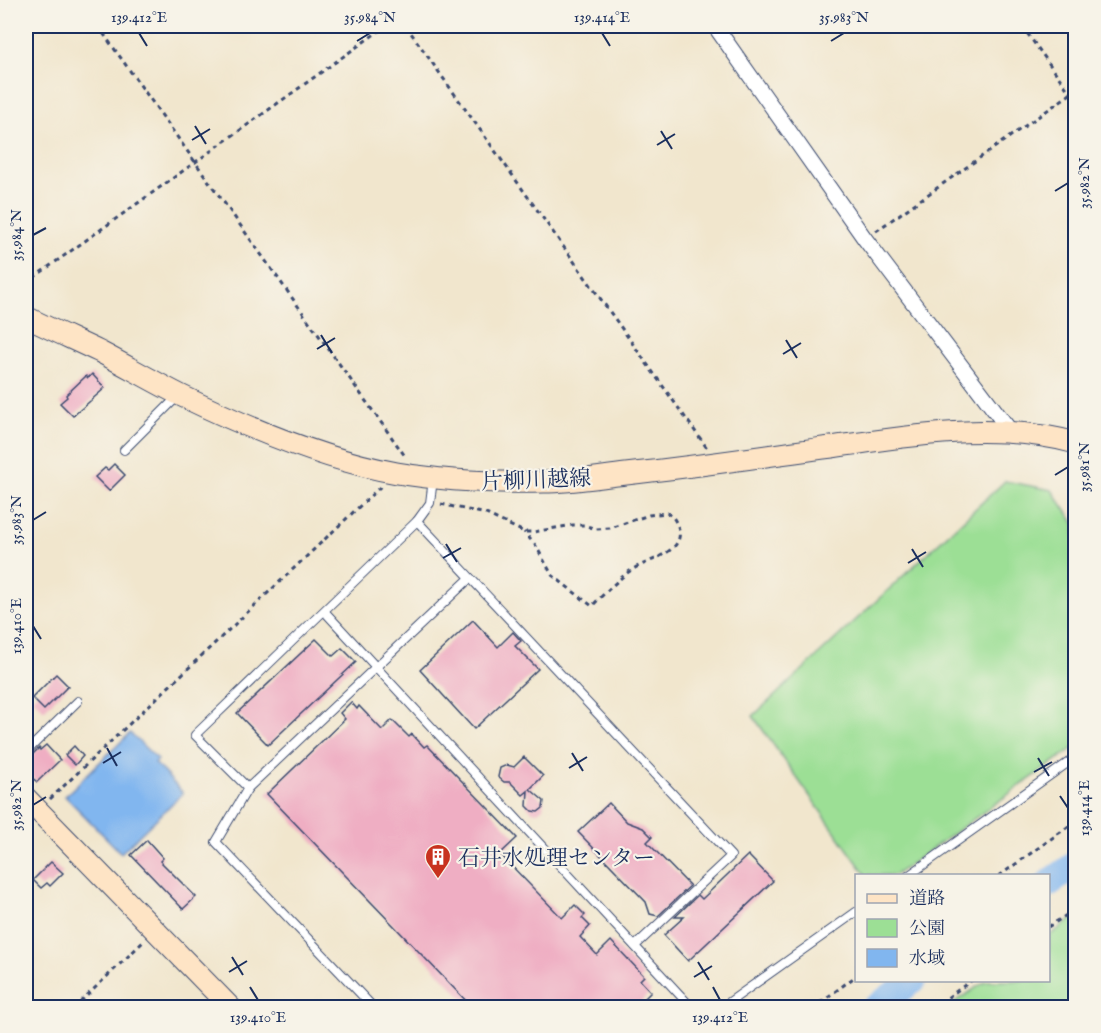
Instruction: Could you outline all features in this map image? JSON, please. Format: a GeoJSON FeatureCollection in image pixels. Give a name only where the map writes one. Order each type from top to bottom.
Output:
{"type":"FeatureCollection","features":[{"type":"Feature","properties":{"kind":"main road","name":"片柳川越線"},"geometry":{"type":"LineString","coordinates":[[26,317],[100,352],[180,395],[284,441],[395,473],[426,477],[483,482],[547,482],[967,431],[1011,432],[1076,443]]}},
{"type":"Feature","properties":{"kind":"main road"},"geometry":{"type":"LineString","coordinates":[[32,804],[231,1008]]}},
{"type":"Feature","properties":{"kind":"street"},"geometry":{"type":"LineString","coordinates":[[715,26],[865,239],[1011,432]]}},
{"type":"Feature","properties":{"kind":"lane"},"geometry":{"type":"LineString","coordinates":[[124,450],[180,395]]}},
{"type":"Feature","properties":{"kind":"lane"},"geometry":{"type":"LineString","coordinates":[[248,788],[195,735],[417,521],[430,503],[426,477]]}},
{"type":"Feature","properties":{"kind":"lane"},"geometry":{"type":"LineString","coordinates":[[417,521],[731,856],[635,946]]}},
{"type":"Feature","properties":{"kind":"lane"},"geometry":{"type":"LineString","coordinates":[[374,1008],[216,842],[248,788],[470,578]]}},
{"type":"Feature","properties":{"kind":"lane"},"geometry":{"type":"LineString","coordinates":[[325,612],[692,1008]]}},
{"type":"Feature","properties":{"kind":"lane"},"geometry":{"type":"LineString","coordinates":[[26,752],[78,701]]}},
{"type":"Feature","properties":{"kind":"lane"},"geometry":{"type":"LineString","coordinates":[[911,874],[1076,757]]}},
{"type":"Feature","properties":{"kind":"lane"},"geometry":{"type":"LineString","coordinates":[[721,1008],[855,913]]}},
{"type":"Feature","properties":{"kind":"path"},"geometry":{"type":"LineString","coordinates":[[98,26],[426,477]]}},
{"type":"Feature","properties":{"kind":"path"},"geometry":{"type":"LineString","coordinates":[[26,283],[386,26]]}},
{"type":"Feature","properties":{"kind":"path"},"geometry":{"type":"LineString","coordinates":[[406,26],[716,462]]}},
{"type":"Feature","properties":{"kind":"path"},"geometry":{"type":"LineString","coordinates":[[1022,26],[1076,101]]}},
{"type":"Feature","properties":{"kind":"path"},"geometry":{"type":"LineString","coordinates":[[865,239],[1076,90]]}},
{"type":"Feature","properties":{"kind":"path"},"geometry":{"type":"LineString","coordinates":[[32,804],[395,473]]}},
{"type":"Feature","properties":{"kind":"path"},"geometry":{"type":"LineString","coordinates":[[430,503],[486,514],[524,532],[536,546],[552,574],[592,606],[621,577],[672,550],[678,540],[679,529],[672,516],[660,513],[610,528],[596,529],[584,525],[573,525],[539,532],[524,532]]}},
{"type":"Feature","properties":{"kind":"path"},"geometry":{"type":"LineString","coordinates":[[1002,874],[1076,821]]}},
{"type":"Feature","properties":{"kind":"path"},"geometry":{"type":"LineString","coordinates":[[1050,926],[1076,909]]}},
{"type":"Feature","properties":{"kind":"path"},"geometry":{"type":"LineString","coordinates":[[74,1008],[155,930]]}},
{"type":"Feature","properties":{"kind":"path"},"geometry":{"type":"LineString","coordinates":[[813,1008],[855,977]]}},
{"type":"Feature","properties":{"kind":"path"},"geometry":{"type":"LineString","coordinates":[[933,1008],[971,982]]}},
{"type":"Feature","properties":{"kind":"green space"},"geometry":{"type":"Polygon","coordinates":[[[1005,481],[1052,490],[1075,524],[1075,747],[896,874],[865,874],[753,716],[1005,481]]]}},
{"type":"Feature","properties":{"kind":"green space"},"geometry":{"type":"Polygon","coordinates":[[[1075,917],[1075,1007],[948,1007],[985,982],[1050,982],[1050,935],[1075,917]]]}},
{"type":"Feature","properties":{"kind":"water"},"geometry":{"type":"Polygon","coordinates":[[[130,733],[158,760],[155,763],[183,793],[121,853],[65,796],[130,733]]]}},
{"type":"Feature","properties":{"kind":"building"},"geometry":{"type":"Polygon","coordinates":[[[92,374],[105,388],[73,416],[60,403],[86,376],[88,378],[92,374]]]}},
{"type":"Feature","properties":{"kind":"building"},"geometry":{"type":"Polygon","coordinates":[[[114,464],[125,475],[109,491],[95,477],[114,464]]]}},
{"type":"Feature","properties":{"kind":"building"},"geometry":{"type":"Polygon","coordinates":[[[473,620],[498,647],[513,632],[521,641],[515,646],[538,669],[474,729],[420,670],[473,620]]]}},
{"type":"Feature","properties":{"kind":"building"},"geometry":{"type":"Polygon","coordinates":[[[316,639],[333,656],[342,648],[356,662],[268,745],[237,713],[316,639]]]}},
{"type":"Feature","properties":{"kind":"building"},"geometry":{"type":"Polygon","coordinates":[[[56,674],[68,686],[44,710],[32,698],[56,674]]]}},
{"type":"Feature","properties":{"kind":"building","name":"石井水処理センター"},"geometry":{"type":"Polygon","coordinates":[[[351,702],[357,709],[359,706],[382,730],[392,720],[409,737],[412,734],[424,747],[427,745],[517,838],[500,854],[562,918],[575,905],[585,915],[582,918],[590,926],[580,937],[597,955],[611,941],[644,976],[640,980],[651,992],[635,1008],[473,1008],[267,794],[345,719],[340,713],[351,702]]]}},
{"type":"Feature","properties":{"kind":"building"},"geometry":{"type":"Polygon","coordinates":[[[46,745],[60,760],[37,782],[26,772],[26,761],[39,748],[40,750],[46,745]]]}},
{"type":"Feature","properties":{"kind":"building"},"geometry":{"type":"Polygon","coordinates":[[[74,746],[83,756],[75,765],[65,755],[74,746]]]}},
{"type":"Feature","properties":{"kind":"building"},"geometry":{"type":"Polygon","coordinates":[[[524,757],[543,776],[530,789],[544,801],[543,808],[538,812],[532,811],[527,806],[528,791],[523,795],[510,782],[504,782],[498,777],[500,768],[507,765],[514,767],[524,757]]]}},
{"type":"Feature","properties":{"kind":"building"},"geometry":{"type":"Polygon","coordinates":[[[609,803],[627,822],[643,828],[652,837],[647,842],[690,886],[658,916],[650,914],[646,902],[578,832],[609,803]]]}},
{"type":"Feature","properties":{"kind":"building"},"geometry":{"type":"Polygon","coordinates":[[[147,840],[163,858],[160,861],[196,897],[183,909],[131,855],[147,840]]]}},
{"type":"Feature","properties":{"kind":"building"},"geometry":{"type":"Polygon","coordinates":[[[748,855],[773,881],[688,961],[664,935],[684,917],[675,917],[698,895],[702,899],[748,855]]]}},
{"type":"Feature","properties":{"kind":"building"},"geometry":{"type":"Polygon","coordinates":[[[51,862],[63,873],[50,886],[47,883],[41,888],[33,880],[51,862]]]}},
{"type":"Feature","properties":{"kind":"waterway"},"geometry":{"type":"LineString","coordinates":[[1050,883],[1076,864]]}},
{"type":"Feature","properties":{"kind":"waterway"},"geometry":{"type":"LineString","coordinates":[[875,1008],[910,982]]}},
{"type":"Feature","properties":{"kind":"place","name":"石井水処理センター"},"geometry":{"type":"Point","coordinates":[438,880]}}]}
